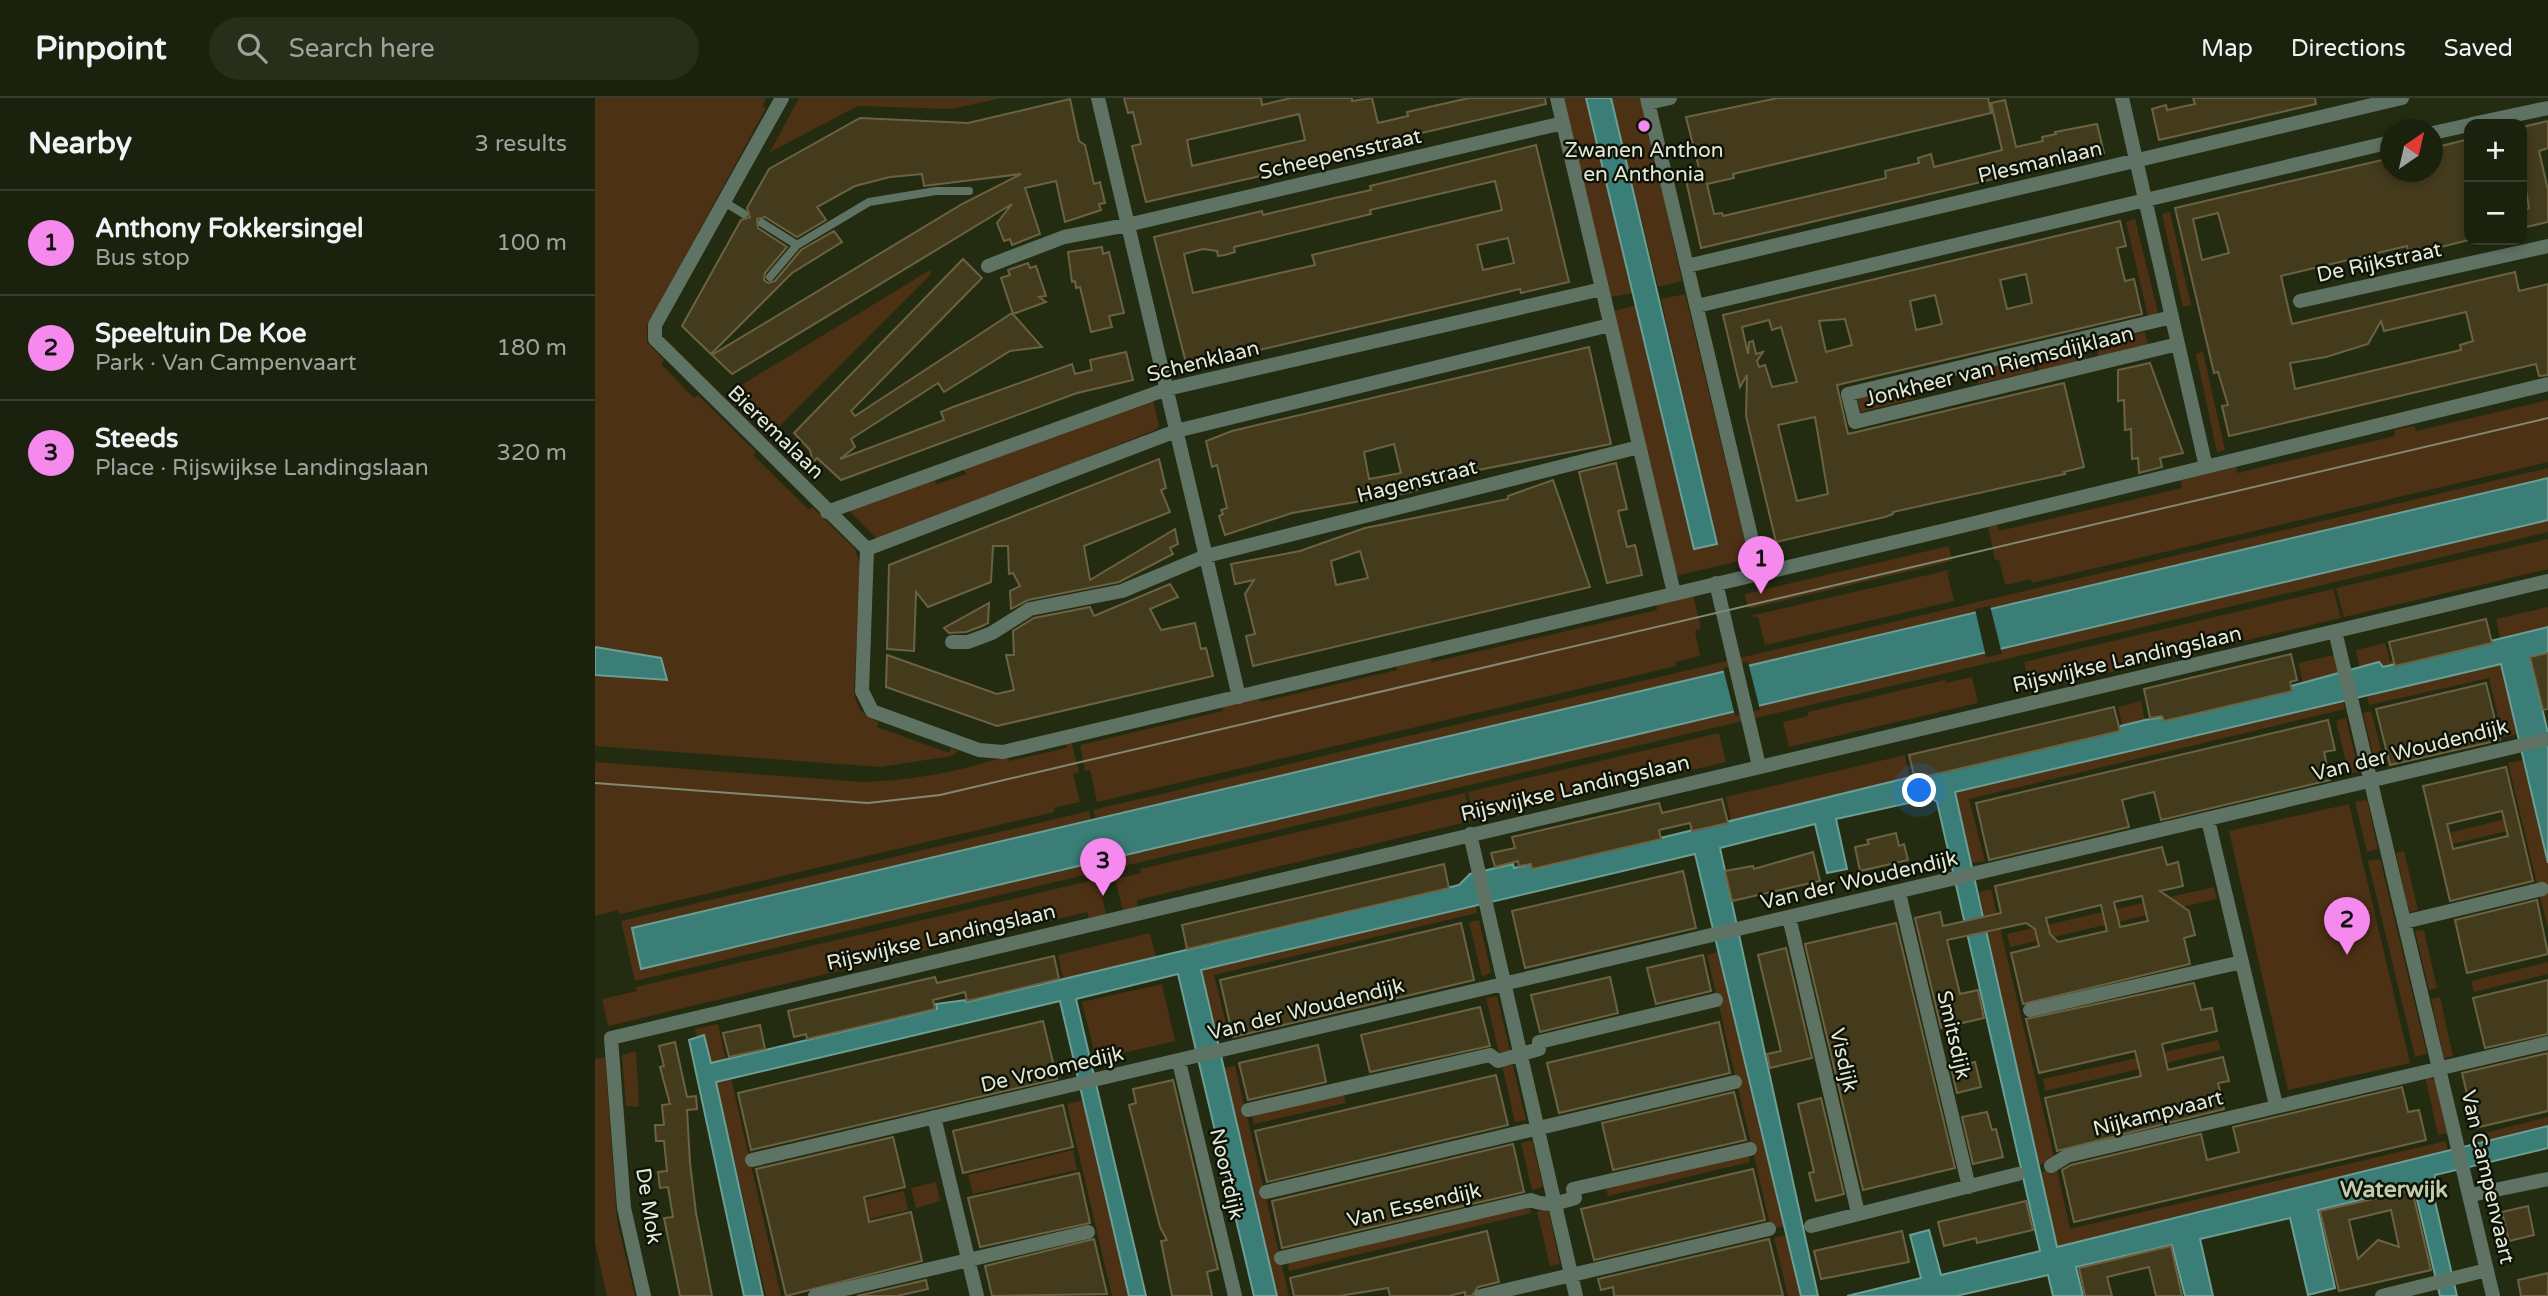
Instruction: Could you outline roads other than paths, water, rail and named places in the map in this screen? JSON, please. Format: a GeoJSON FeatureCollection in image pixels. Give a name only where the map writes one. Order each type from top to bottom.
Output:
{"type":"FeatureCollection","features":[{"type":"Feature","properties":{"kind":"street","name":"Bieremalaan"},"geometry":{"type":"LineString","coordinates":[[782,98],[726,203],[655,324],[655,339],[867,549]]}},
{"type":"Feature","properties":{"kind":"street"},"geometry":{"type":"LineString","coordinates":[[1098,98],[1239,697]]}},
{"type":"Feature","properties":{"kind":"street"},"geometry":{"type":"LineString","coordinates":[[1557,98],[1674,593]]}},
{"type":"Feature","properties":{"kind":"street"},"geometry":{"type":"LineString","coordinates":[[1670,98],[1648,101],[1760,574]]}},
{"type":"Feature","properties":{"kind":"street"},"geometry":{"type":"LineString","coordinates":[[2122,98],[2206,467]]}},
{"type":"Feature","properties":{"kind":"street","name":"Plesmanlaan"},"geometry":{"type":"LineString","coordinates":[[1687,266],[2402,98]]}},
{"type":"Feature","properties":{"kind":"street"},"geometry":{"type":"LineString","coordinates":[[2498,119],[2548,108]]}},
{"type":"Feature","properties":{"kind":"street","name":"Scheepensstraat"},"geometry":{"type":"LineString","coordinates":[[988,266],[1064,237],[1128,225],[1563,123]]}},
{"type":"Feature","properties":{"kind":"street"},"geometry":{"type":"LineString","coordinates":[[2443,131],[2464,126]]}},
{"type":"Feature","properties":{"kind":"street"},"geometry":{"type":"LineString","coordinates":[[1696,306],[2380,145]]}},
{"type":"Feature","properties":{"kind":"street","name":"De Rijkstraat"},"geometry":{"type":"LineString","coordinates":[[2300,301],[2548,246]]}},
{"type":"Feature","properties":{"kind":"street","name":"Schenklaan"},"geometry":{"type":"LineString","coordinates":[[827,512],[954,463],[1167,389],[1602,289]]}},
{"type":"Feature","properties":{"kind":"street","name":"Jonkheer van Riemsdijklaan"},"geometry":{"type":"LineString","coordinates":[[2172,317],[1848,394],[1855,422],[2178,344]]}},
{"type":"Feature","properties":{"kind":"street"},"geometry":{"type":"LineString","coordinates":[[1610,325],[1176,431],[867,549],[862,691],[865,701],[871,711],[979,750],[1003,752],[1760,574],[2548,384]]}},
{"type":"Feature","properties":{"kind":"street","name":"Hagenstraat"},"geometry":{"type":"LineString","coordinates":[[952,642],[968,642],[992,633],[1030,609],[1122,591],[1206,556],[1639,447]]}},
{"type":"Feature","properties":{"kind":"street","name":"Rijswijkse Landingslaan"},"geometry":{"type":"LineString","coordinates":[[611,1038],[2548,582]]}},
{"type":"Feature","properties":{"kind":"street"},"geometry":{"type":"LineString","coordinates":[[1716,583],[1759,766]]}},
{"type":"Feature","properties":{"kind":"street","name":"Van Campenvaart"},"geometry":{"type":"LineString","coordinates":[[2335,631],[2457,1134],[2493,1296]]}},
{"type":"Feature","properties":{"kind":"street","name":"Van der Woudendijk"},"geometry":{"type":"LineString","coordinates":[[1179,1062],[1504,983],[1899,893],[2548,739]]}},
{"type":"Feature","properties":{"kind":"street"},"geometry":{"type":"LineString","coordinates":[[2208,820],[2276,1105]]}},
{"type":"Feature","properties":{"kind":"street"},"geometry":{"type":"LineString","coordinates":[[1470,834],[1576,1296]]}},
{"type":"Feature","properties":{"kind":"street"},"geometry":{"type":"LineString","coordinates":[[2405,922],[2542,889]]}},
{"type":"Feature","properties":{"kind":"street","name":"Smitsdijk"},"geometry":{"type":"LineString","coordinates":[[1899,893],[1969,1187]]}},
{"type":"Feature","properties":{"kind":"street","name":"Visdijk"},"geometry":{"type":"LineString","coordinates":[[1789,917],[1858,1213]]}},
{"type":"Feature","properties":{"kind":"street"},"geometry":{"type":"LineString","coordinates":[[2030,1010],[2242,962]]}},
{"type":"Feature","properties":{"kind":"street"},"geometry":{"type":"LineString","coordinates":[[1248,1110],[1490,1055],[1498,1060],[1539,1049],[1539,1042],[1716,1000]]}},
{"type":"Feature","properties":{"kind":"street","name":"De Mok"},"geometry":{"type":"LineString","coordinates":[[611,1038],[624,1208],[644,1296]]}},
{"type":"Feature","properties":{"kind":"street","name":"Van Campenvaart"},"geometry":{"type":"LineString","coordinates":[[2441,1068],[2548,1043]]}},
{"type":"Feature","properties":{"kind":"street","name":"De Vroomedijk"},"geometry":{"type":"LineString","coordinates":[[752,1160],[1179,1062]]}},
{"type":"Feature","properties":{"kind":"street","name":"Noortdijk"},"geometry":{"type":"LineString","coordinates":[[1179,1062],[1235,1296]]}},
{"type":"Feature","properties":{"kind":"street","name":"Nijkampvaart"},"geometry":{"type":"LineString","coordinates":[[2051,1166],[2067,1156],[2441,1068]]}},
{"type":"Feature","properties":{"kind":"street"},"geometry":{"type":"LineString","coordinates":[[1266,1192],[1735,1082]]}},
{"type":"Feature","properties":{"kind":"street"},"geometry":{"type":"LineString","coordinates":[[934,1117],[977,1296]]}},
{"type":"Feature","properties":{"kind":"street"},"geometry":{"type":"LineString","coordinates":[[1556,1204],[1575,1198],[1573,1189],[1750,1149]]}},
{"type":"Feature","properties":{"kind":"street"},"geometry":{"type":"LineString","coordinates":[[1811,1226],[2018,1174]]}},
{"type":"Feature","properties":{"kind":"street"},"geometry":{"type":"LineString","coordinates":[[2471,1195],[2548,1179]]}},
{"type":"Feature","properties":{"kind":"street","name":"Van Essendijk"},"geometry":{"type":"LineString","coordinates":[[1281,1258],[1531,1200],[1541,1204],[1556,1204]]}},
{"type":"Feature","properties":{"kind":"street"},"geometry":{"type":"LineString","coordinates":[[1481,1296],[1769,1229]]}},
{"type":"Feature","properties":{"kind":"street"},"geometry":{"type":"LineString","coordinates":[[815,1296],[1088,1232]]}},
{"type":"Feature","properties":{"kind":"street"},"geometry":{"type":"LineString","coordinates":[[2382,1296],[2420,1290],[2487,1270]]}},
{"type":"Feature","properties":{"kind":"lane"},"geometry":{"type":"LineString","coordinates":[[770,277],[797,245],[869,202],[936,191],[969,191]]}},
{"type":"Feature","properties":{"kind":"lane"},"geometry":{"type":"LineString","coordinates":[[726,203],[744,214]]}},
{"type":"Feature","properties":{"kind":"lane"},"geometry":{"type":"LineString","coordinates":[[762,223],[797,245]]}},
{"type":"Feature","properties":{"kind":"water"},"geometry":{"type":"Polygon","coordinates":[[[1586,98],[1611,98],[1717,544],[1694,549],[1586,98]]]}},
{"type":"Feature","properties":{"kind":"water"},"geometry":{"type":"Polygon","coordinates":[[[2548,478],[2548,520],[641,969],[632,928],[2548,478]]]}},
{"type":"Feature","properties":{"kind":"water"},"geometry":{"type":"Polygon","coordinates":[[[2548,627],[2548,653],[2530,657],[2548,733],[2548,863],[2501,664],[1955,792],[2057,1247],[2548,1126],[2548,1148],[2435,1175],[2433,1193],[2457,1296],[2440,1296],[2414,1187],[2318,1210],[2335,1288],[2308,1295],[2290,1218],[2200,1239],[2213,1296],[2185,1296],[2172,1245],[2076,1267],[2083,1296],[2053,1296],[2048,1275],[1956,1296],[1847,1296],[1921,1278],[1910,1235],[1929,1230],[1941,1275],[2040,1251],[1937,802],[1931,798],[1836,819],[1847,869],[1827,873],[1815,824],[1720,848],[1818,1296],[1801,1296],[1695,854],[1201,970],[1277,1296],[1254,1296],[1178,974],[1076,999],[1146,1296],[1129,1296],[1060,1001],[716,1082],[763,1296],[744,1296],[689,1040],[704,1035],[711,1063],[937,1009],[936,1004],[966,1002],[1459,885],[1470,874],[1513,864],[1514,868],[1531,864],[1533,869],[2145,720],[2163,717],[2164,721],[2291,691],[2291,686],[2379,662],[2383,667],[2548,627]]]}},
{"type":"Feature","properties":{"kind":"water"},"geometry":{"type":"Polygon","coordinates":[[[595,647],[661,658],[667,680],[595,675],[595,647]]]}},
{"type":"Feature","properties":{"kind":"tram line"},"geometry":{"type":"LineString","coordinates":[[595,783],[868,803],[940,795],[2548,418]]}},
{"type":"Feature","properties":{"kind":"place","name":"Zwanen Anthon en Anthonia"},"geometry":{"type":"Point","coordinates":[1644,126]}},
{"type":"Feature","properties":{"kind":"place","name":"Anthony Fokkersingel"},"geometry":{"type":"Point","coordinates":[1761,594]}},
{"type":"Feature","properties":{"kind":"place","name":"Steeds"},"geometry":{"type":"Point","coordinates":[1103,896]}},
{"type":"Feature","properties":{"kind":"place","name":"Speeltuin De Koe"},"geometry":{"type":"Point","coordinates":[2347,955]}},
{"type":"Feature","properties":{"kind":"district","name":"Waterwijk"},"geometry":{"type":"Point","coordinates":[2394,1189]}}]}
